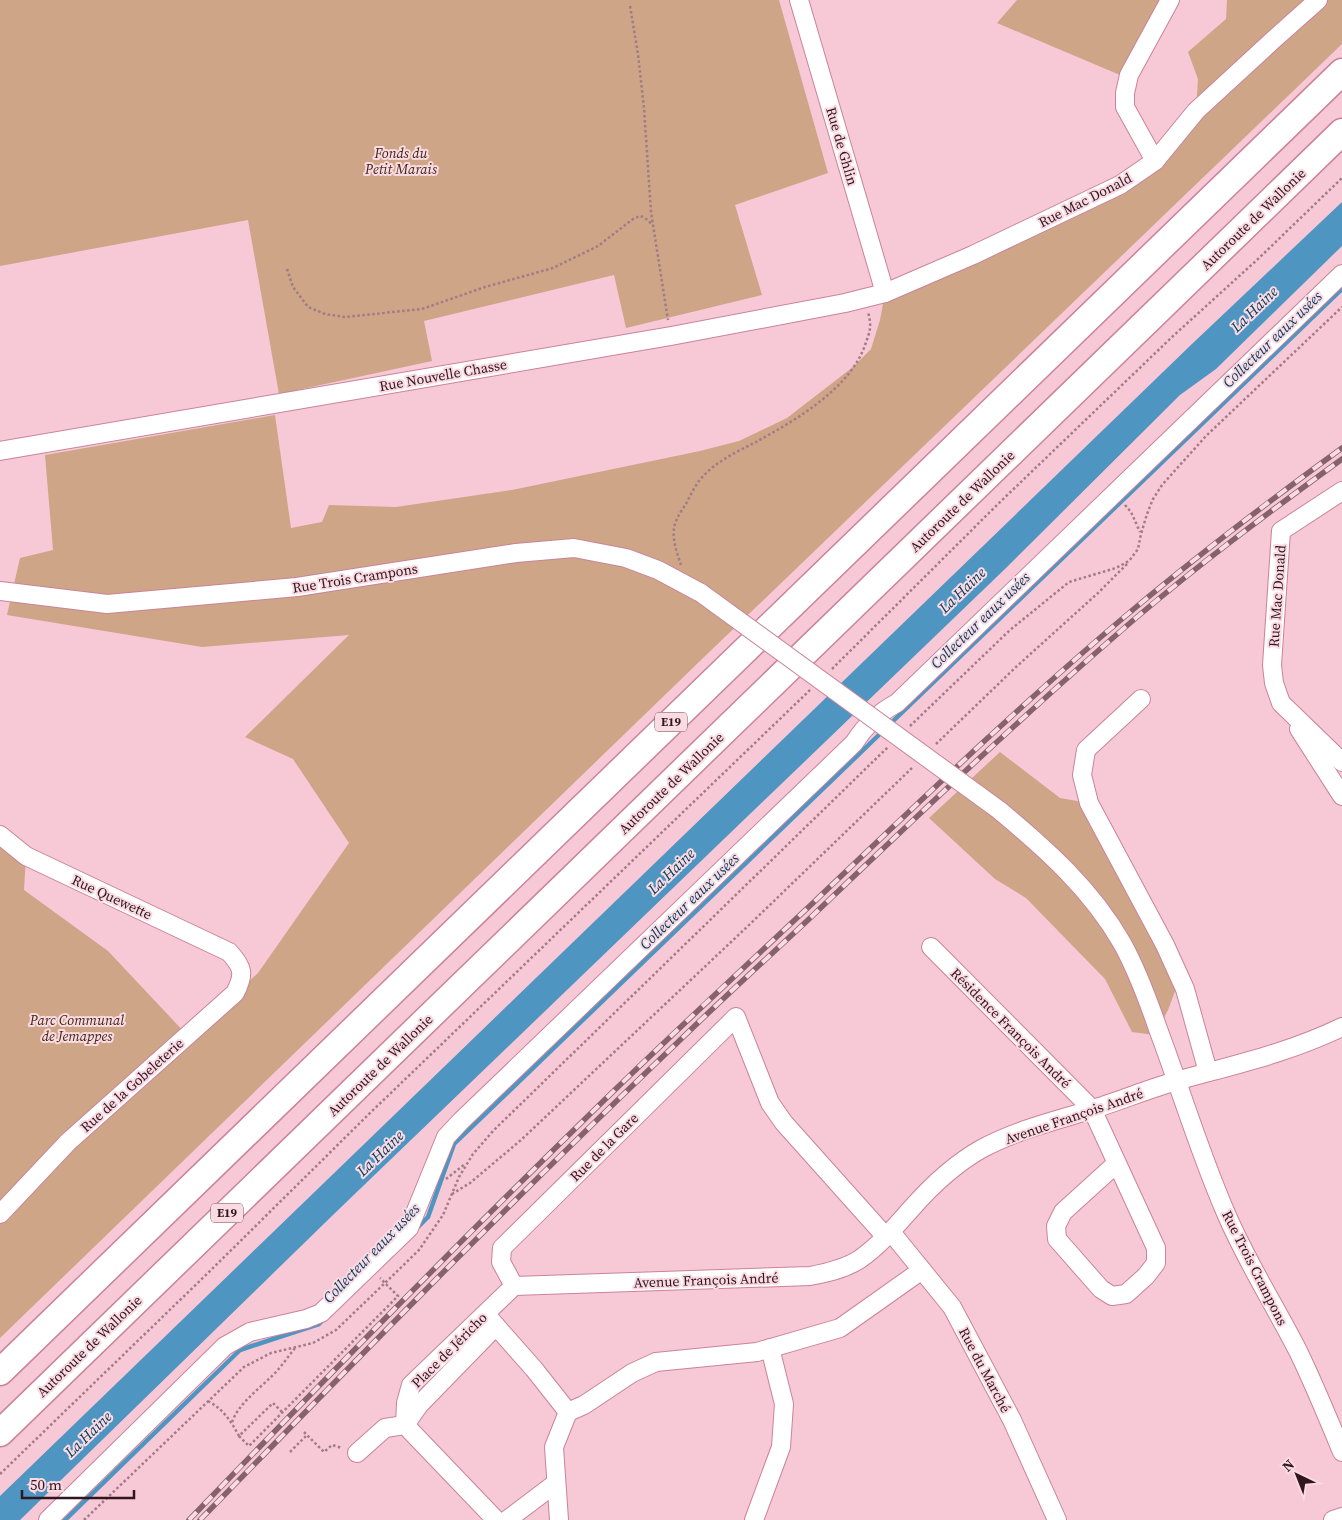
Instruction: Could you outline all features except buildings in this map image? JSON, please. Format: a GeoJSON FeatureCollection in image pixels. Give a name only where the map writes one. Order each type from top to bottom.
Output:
{"type":"FeatureCollection","features":[{"type":"Feature","properties":{"kind":"highway","name":"E19"},"geometry":{"type":"LineString","coordinates":[[0,1372],[1342,72]]}},
{"type":"Feature","properties":{"kind":"highway","name":"Autoroute de Wallonie"},"geometry":{"type":"LineString","coordinates":[[0,1433],[1342,132]]}},
{"type":"Feature","properties":{"kind":"street","name":"Rue de Ghlin"},"geometry":{"type":"LineString","coordinates":[[799,0],[885,293]]}},
{"type":"Feature","properties":{"kind":"street"},"geometry":{"type":"LineString","coordinates":[[1155,162],[1125,107],[1125,93],[1129,75],[1170,0]]}},
{"type":"Feature","properties":{"kind":"street","name":"Rue Mac Donald"},"geometry":{"type":"LineString","coordinates":[[885,293],[973,255],[1120,185],[1155,162],[1196,111],[1318,0]]}},
{"type":"Feature","properties":{"kind":"street"},"geometry":{"type":"LineString","coordinates":[[48,1520],[225,1346],[250,1332],[306,1319],[321,1313],[408,1228],[446,1138],[461,1121],[854,744],[860,733],[886,708],[897,703],[1342,274]]}},
{"type":"Feature","properties":{"kind":"street","name":"Rue Nouvelle Chasse"},"geometry":{"type":"LineString","coordinates":[[0,451],[671,336],[864,299],[885,293]]}},
{"type":"Feature","properties":{"kind":"street","name":"Rue Mac Donald"},"geometry":{"type":"LineString","coordinates":[[1342,491],[1281,531],[1272,664],[1274,683],[1281,702],[1342,796]]}},
{"type":"Feature","properties":{"kind":"street","name":"Rue Trois Crampons"},"geometry":{"type":"LineString","coordinates":[[0,591],[107,604],[297,587],[516,553],[574,548],[626,558],[658,570],[696,590],[999,810],[1052,855],[1077,880],[1121,942],[1140,980],[1209,1174],[1233,1230],[1298,1352],[1342,1452]]}},
{"type":"Feature","properties":{"kind":"street"},"geometry":{"type":"LineString","coordinates":[[1141,699],[1086,750],[1082,775],[1090,803],[1166,945],[1185,989],[1208,1072]]}},
{"type":"Feature","properties":{"kind":"street","name":"Rue Mac Donald"},"geometry":{"type":"LineString","coordinates":[[1281,702],[1342,762]]}},
{"type":"Feature","properties":{"kind":"street","name":"Rue Quewette"},"geometry":{"type":"LineString","coordinates":[[0,835],[26,856],[228,952]]}},
{"type":"Feature","properties":{"kind":"street","name":"Résidence François André"},"geometry":{"type":"LineString","coordinates":[[931,947],[1092,1110],[1117,1163],[1156,1248],[1156,1263],[1146,1276],[1126,1294],[1112,1296],[1102,1289],[1057,1239],[1056,1226],[1063,1212],[1117,1163]]}},
{"type":"Feature","properties":{"kind":"street","name":"Rue de la Gobeleterie"},"geometry":{"type":"LineString","coordinates":[[0,1214],[68,1142],[236,993],[241,981],[242,970],[237,961],[228,952]]}},
{"type":"Feature","properties":{"kind":"street","name":"Rue du Marché"},"geometry":{"type":"LineString","coordinates":[[736,1017],[770,1102],[784,1123],[922,1270],[952,1307],[1012,1420],[1057,1520]]}},
{"type":"Feature","properties":{"kind":"street","name":"Rue de la Gare"},"geometry":{"type":"LineString","coordinates":[[514,1286],[501,1262],[502,1248],[736,1017]]}},
{"type":"Feature","properties":{"kind":"street","name":"Avenue François André"},"geometry":{"type":"LineString","coordinates":[[514,1286],[810,1276],[829,1272],[859,1260],[889,1235],[911,1208],[950,1171],[983,1148],[1028,1129],[1092,1110],[1177,1080],[1282,1052],[1342,1027]]}},
{"type":"Feature","properties":{"kind":"street"},"geometry":{"type":"LineString","coordinates":[[559,1520],[554,1447],[568,1412],[632,1373],[656,1362],[757,1352],[840,1328],[922,1270]]}},
{"type":"Feature","properties":{"kind":"street","name":"Place de Jéricho"},"geometry":{"type":"LineString","coordinates":[[405,1425],[406,1403],[411,1385],[491,1320],[514,1286]]}},
{"type":"Feature","properties":{"kind":"street"},"geometry":{"type":"LineString","coordinates":[[491,1320],[534,1369],[568,1412]]}},
{"type":"Feature","properties":{"kind":"street"},"geometry":{"type":"LineString","coordinates":[[754,1520],[781,1447],[784,1404],[770,1348]]}},
{"type":"Feature","properties":{"kind":"street"},"geometry":{"type":"LineString","coordinates":[[357,1453],[385,1428],[405,1425],[496,1520]]}},
{"type":"Feature","properties":{"kind":"street"},"geometry":{"type":"LineString","coordinates":[[507,1520],[556,1483]]}},
{"type":"Feature","properties":{"kind":"street"},"geometry":{"type":"LineString","coordinates":[[1333,1520],[1342,1517]]}},
{"type":"Feature","properties":{"kind":"path"},"geometry":{"type":"LineString","coordinates":[[630,6],[642,90],[653,225],[671,336]]}},
{"type":"Feature","properties":{"kind":"path"},"geometry":{"type":"LineString","coordinates":[[826,675],[998,504],[1172,336],[1342,178]]}},
{"type":"Feature","properties":{"kind":"path"},"geometry":{"type":"LineString","coordinates":[[287,269],[293,286],[308,307],[325,314],[346,317],[422,309],[485,287],[553,268],[598,246],[633,219],[640,216],[653,225]]}},
{"type":"Feature","properties":{"kind":"path"},"geometry":{"type":"LineString","coordinates":[[696,590],[676,552],[674,537],[675,524],[690,496],[700,480],[713,467],[782,427],[815,405],[844,380],[862,355],[871,326],[864,299]]}},
{"type":"Feature","properties":{"kind":"path"},"geometry":{"type":"LineString","coordinates":[[931,748],[1016,667],[1098,593],[1129,561],[1138,550],[1140,534],[1153,499],[1162,484],[1206,436],[1342,307]]}},
{"type":"Feature","properties":{"kind":"path"},"geometry":{"type":"LineString","coordinates":[[1114,493],[1131,512],[1140,534]]}},
{"type":"Feature","properties":{"kind":"path"},"geometry":{"type":"LineString","coordinates":[[904,732],[1010,630],[1069,582],[1116,568],[1129,561]]}},
{"type":"Feature","properties":{"kind":"path"},"geometry":{"type":"LineString","coordinates":[[0,1474],[391,1093],[812,688]]}},
{"type":"Feature","properties":{"kind":"path"},"geometry":{"type":"LineString","coordinates":[[84,1520],[244,1367],[271,1353],[313,1343],[336,1330],[385,1283],[419,1250],[443,1215],[450,1195],[473,1154],[514,1109],[890,746]]}},
{"type":"Feature","properties":{"kind":"path"},"geometry":{"type":"LineString","coordinates":[[450,1195],[470,1184],[521,1140],[748,926],[917,762]]}},
{"type":"Feature","properties":{"kind":"path"},"geometry":{"type":"LineString","coordinates":[[208,1401],[222,1410],[232,1422],[239,1436],[250,1446],[398,1296],[385,1283]]}},
{"type":"Feature","properties":{"kind":"path"},"geometry":{"type":"LineString","coordinates":[[232,1422],[242,1405],[275,1373],[295,1348]]}},
{"type":"Feature","properties":{"kind":"path"},"geometry":{"type":"LineString","coordinates":[[239,1436],[273,1403],[283,1413]]}},
{"type":"Feature","properties":{"kind":"path"},"geometry":{"type":"LineString","coordinates":[[290,1452],[306,1433],[324,1452],[332,1445],[357,1453]]}},
{"type":"Feature","properties":{"kind":"green space","name":"Fonds du Petit Marais"},"geometry":{"type":"Polygon","coordinates":[[[0,0],[779,0],[828,173],[735,205],[762,295],[626,328],[614,275],[424,321],[432,361],[279,394],[248,220],[0,266],[0,0]]]}},
{"type":"Feature","properties":{"kind":"green space"},"geometry":{"type":"Polygon","coordinates":[[[1017,0],[1163,0],[1120,75],[997,23],[1017,0]]]}},
{"type":"Feature","properties":{"kind":"green space"},"geometry":{"type":"Polygon","coordinates":[[[1227,0],[1342,0],[1342,44],[0,1338],[0,1214],[258,973],[349,843],[293,759],[245,737],[349,635],[202,647],[7,615],[20,558],[53,550],[45,455],[275,415],[291,528],[322,522],[329,505],[396,507],[512,490],[700,451],[739,441],[787,418],[853,367],[871,349],[880,320],[885,293],[1120,185],[1196,111],[1198,79],[1188,52],[1226,19],[1227,0]]]}},
{"type":"Feature","properties":{"kind":"green space"},"geometry":{"type":"Polygon","coordinates":[[[1000,752],[1060,798],[1089,803],[1180,978],[1168,1010],[1155,1035],[1132,1032],[1105,979],[1026,898],[995,879],[929,818],[1000,752]]]}},
{"type":"Feature","properties":{"kind":"green space","name":"Parc Communal de Jemappes"},"geometry":{"type":"Polygon","coordinates":[[[0,835],[26,856],[24,890],[108,951],[187,1035],[0,1208],[0,835]]]}},
{"type":"Feature","properties":{"kind":"water","name":"La Haine"},"geometry":{"type":"Polygon","coordinates":[[[1342,202],[1342,246],[1216,369],[1180,395],[1006,568],[335,1213],[20,1520],[0,1520],[0,1496],[1193,343],[1342,202]]]}},
{"type":"Feature","properties":{"kind":"waterway","name":"Collecteur eaux usées"},"geometry":{"type":"LineString","coordinates":[[889,725],[1342,289]]}},
{"type":"Feature","properties":{"kind":"waterway","name":"Collecteur eaux usées"},"geometry":{"type":"LineString","coordinates":[[417,1228],[428,1217],[454,1144],[884,730]]}},
{"type":"Feature","properties":{"kind":"waterway","name":"Collecteur eaux usées"},"geometry":{"type":"LineString","coordinates":[[65,1520],[240,1350],[319,1324],[324,1319]]}},
{"type":"Feature","properties":{"kind":"railway"},"geometry":{"type":"LineString","coordinates":[[189,1520],[385,1318],[584,1120],[669,1037],[972,752],[1160,587],[1237,526],[1342,448]]}},
{"type":"Feature","properties":{"kind":"railway"},"geometry":{"type":"LineString","coordinates":[[200,1520],[377,1339],[616,1101],[971,766],[1053,691],[1162,596],[1238,536],[1342,459]]}}]}
